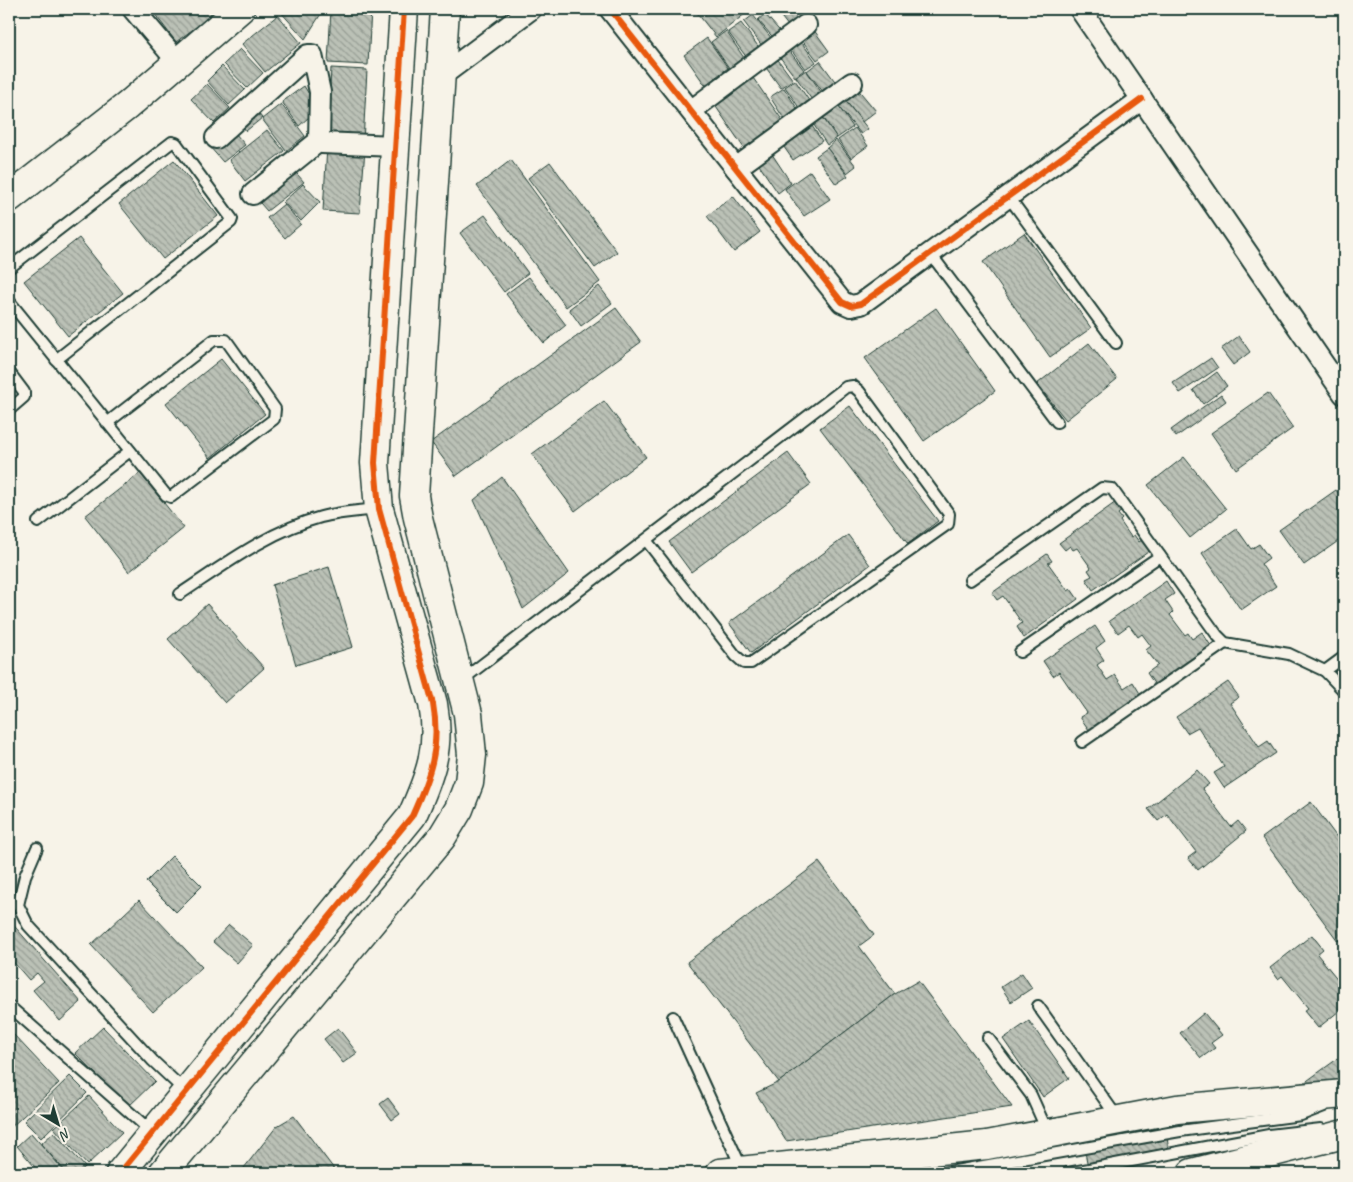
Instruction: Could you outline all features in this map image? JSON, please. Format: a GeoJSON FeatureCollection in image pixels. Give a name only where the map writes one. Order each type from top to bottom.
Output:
{"type":"FeatureCollection","features":[{"type":"Feature","properties":{"kind":"street"},"geometry":{"type":"LineString","coordinates":[[132,9],[178,62]]}},
{"type":"Feature","properties":{"kind":"street"},"geometry":{"type":"LineString","coordinates":[[9,198],[127,106],[240,9]]}},
{"type":"Feature","properties":{"kind":"street"},"geometry":{"type":"LineString","coordinates":[[120,1173],[412,816],[435,756],[436,723],[433,704],[379,509],[375,463],[404,9]]}},
{"type":"Feature","properties":{"kind":"street"},"geometry":{"type":"LineString","coordinates":[[163,1173],[442,837],[459,809],[469,783],[472,755],[468,714],[414,496],[445,9]]}},
{"type":"Feature","properties":{"kind":"street"},"geometry":{"type":"LineString","coordinates":[[440,77],[531,9]]}},
{"type":"Feature","properties":{"kind":"street"},"geometry":{"type":"LineString","coordinates":[[610,9],[692,110],[842,302],[851,306],[861,304],[1142,99]]}},
{"type":"Feature","properties":{"kind":"street"},"geometry":{"type":"LineString","coordinates":[[1080,9],[1344,394]]}},
{"type":"Feature","properties":{"kind":"street"},"geometry":{"type":"LineString","coordinates":[[692,110],[806,25]]}},
{"type":"Feature","properties":{"kind":"street"},"geometry":{"type":"LineString","coordinates":[[216,138],[308,54],[314,57],[320,92],[319,141]]}},
{"type":"Feature","properties":{"kind":"street"},"geometry":{"type":"LineString","coordinates":[[736,168],[852,83]]}},
{"type":"Feature","properties":{"kind":"street"},"geometry":{"type":"LineString","coordinates":[[319,141],[322,143],[395,146]]}},
{"type":"Feature","properties":{"kind":"street"},"geometry":{"type":"LineString","coordinates":[[253,194],[319,141]]}},
{"type":"Feature","properties":{"kind":"street"},"geometry":{"type":"LineString","coordinates":[[221,1050],[247,1072]]}},
{"type":"Feature","properties":{"kind":"street"},"geometry":{"type":"LineString","coordinates":[[731,1172],[894,1164],[1177,1110],[1344,1096]]}},
{"type":"Feature","properties":{"kind":"street"},"geometry":{"type":"LineString","coordinates":[[1192,1173],[1344,1134]]}},
{"type":"Feature","properties":{"kind":"lane"},"geometry":{"type":"LineString","coordinates":[[9,268],[172,142],[176,143],[230,216],[232,222],[56,360]]}},
{"type":"Feature","properties":{"kind":"lane"},"geometry":{"type":"LineString","coordinates":[[1008,196],[1116,343]]}},
{"type":"Feature","properties":{"kind":"lane"},"geometry":{"type":"LineString","coordinates":[[930,253],[1057,422]]}},
{"type":"Feature","properties":{"kind":"lane"},"geometry":{"type":"LineString","coordinates":[[9,301],[56,360],[107,423],[166,495],[171,497],[274,419],[275,409],[226,340],[220,338],[214,340],[107,423]]}},
{"type":"Feature","properties":{"kind":"lane"},"geometry":{"type":"LineString","coordinates":[[9,372],[24,392],[24,397],[9,410]]}},
{"type":"Feature","properties":{"kind":"lane"},"geometry":{"type":"LineString","coordinates":[[460,681],[846,387],[853,386],[859,391],[949,514],[950,520],[948,524],[751,663],[744,663],[736,656],[646,540]]}},
{"type":"Feature","properties":{"kind":"lane"},"geometry":{"type":"LineString","coordinates":[[38,522],[130,451]]}},
{"type":"Feature","properties":{"kind":"lane"},"geometry":{"type":"LineString","coordinates":[[970,580],[1102,488],[1107,487],[1112,489],[1217,635],[1225,643],[1289,654],[1325,671],[1344,691]]}},
{"type":"Feature","properties":{"kind":"lane"},"geometry":{"type":"LineString","coordinates":[[180,594],[244,551],[300,525],[321,517],[379,509]]}},
{"type":"Feature","properties":{"kind":"lane"},"geometry":{"type":"LineString","coordinates":[[1020,652],[1160,556]]}},
{"type":"Feature","properties":{"kind":"lane"},"geometry":{"type":"LineString","coordinates":[[1082,742],[1225,643]]}},
{"type":"Feature","properties":{"kind":"lane"},"geometry":{"type":"LineString","coordinates":[[1325,671],[1344,657]]}},
{"type":"Feature","properties":{"kind":"lane"},"geometry":{"type":"LineString","coordinates":[[37,848],[25,876],[18,905],[28,925],[153,1061],[186,1092]]}},
{"type":"Feature","properties":{"kind":"lane"},"geometry":{"type":"LineString","coordinates":[[9,1006],[153,1133]]}},
{"type":"Feature","properties":{"kind":"lane"},"geometry":{"type":"LineString","coordinates":[[1038,1006],[1120,1121]]}},
{"type":"Feature","properties":{"kind":"lane"},"geometry":{"type":"LineString","coordinates":[[673,1017],[731,1172]]}},
{"type":"Feature","properties":{"kind":"lane"},"geometry":{"type":"LineString","coordinates":[[988,1038],[1031,1096],[1049,1134]]}},
{"type":"Feature","properties":{"kind":"lane"},"geometry":{"type":"LineString","coordinates":[[944,1173],[1180,1131],[1301,1115],[1344,1096]]}},
{"type":"Feature","properties":{"kind":"lane"},"geometry":{"type":"LineString","coordinates":[[1068,1173],[1269,1135],[1308,1129],[1344,1130]]}},
{"type":"Feature","properties":{"kind":"building"},"geometry":{"type":"Polygon","coordinates":[[[151,9],[207,9],[212,15],[176,42],[151,9]]]}},
{"type":"Feature","properties":{"kind":"building"},"geometry":{"type":"Polygon","coordinates":[[[278,9],[324,9],[305,39],[278,9]]]}},
{"type":"Feature","properties":{"kind":"building"},"geometry":{"type":"Polygon","coordinates":[[[331,9],[371,9],[368,65],[328,63],[331,9]]]}},
{"type":"Feature","properties":{"kind":"building"},"geometry":{"type":"Polygon","coordinates":[[[694,9],[742,9],[746,13],[716,37],[694,9]]]}},
{"type":"Feature","properties":{"kind":"building"},"geometry":{"type":"Polygon","coordinates":[[[775,9],[790,9],[801,24],[792,31],[775,9]]]}},
{"type":"Feature","properties":{"kind":"building"},"geometry":{"type":"Polygon","coordinates":[[[765,14],[784,36],[777,42],[758,20],[765,14]]]}},
{"type":"Feature","properties":{"kind":"building"},"geometry":{"type":"Polygon","coordinates":[[[278,15],[301,43],[265,72],[242,44],[278,15]]]}},
{"type":"Feature","properties":{"kind":"building"},"geometry":{"type":"Polygon","coordinates":[[[753,15],[776,44],[766,51],[744,22],[753,15]]]}},
{"type":"Feature","properties":{"kind":"building"},"geometry":{"type":"Polygon","coordinates":[[[741,23],[763,53],[750,62],[728,32],[741,23]]]}},
{"type":"Feature","properties":{"kind":"building"},"geometry":{"type":"Polygon","coordinates":[[[811,26],[829,51],[817,60],[798,35],[811,26]]]}},
{"type":"Feature","properties":{"kind":"building"},"geometry":{"type":"Polygon","coordinates":[[[726,31],[748,64],[734,75],[711,42],[726,31]]]}},
{"type":"Feature","properties":{"kind":"building"},"geometry":{"type":"Polygon","coordinates":[[[797,36],[816,62],[805,69],[786,43],[797,36]]]}},
{"type":"Feature","properties":{"kind":"building"},"geometry":{"type":"Polygon","coordinates":[[[707,38],[728,68],[705,85],[684,55],[707,38]]]}},
{"type":"Feature","properties":{"kind":"building"},"geometry":{"type":"Polygon","coordinates":[[[785,45],[804,70],[795,77],[776,52],[785,45]]]}},
{"type":"Feature","properties":{"kind":"building"},"geometry":{"type":"Polygon","coordinates":[[[240,49],[263,73],[247,88],[224,64],[240,49]]]}},
{"type":"Feature","properties":{"kind":"building"},"geometry":{"type":"Polygon","coordinates":[[[773,53],[793,80],[781,88],[761,61],[773,53]]]}},
{"type":"Feature","properties":{"kind":"building"},"geometry":{"type":"Polygon","coordinates":[[[820,61],[840,88],[827,97],[807,71],[820,61]]]}},
{"type":"Feature","properties":{"kind":"building"},"geometry":{"type":"Polygon","coordinates":[[[222,66],[245,90],[229,105],[207,81],[222,66]]]}},
{"type":"Feature","properties":{"kind":"building"},"geometry":{"type":"Polygon","coordinates":[[[331,68],[367,70],[363,142],[327,140],[331,68]]]}},
{"type":"Feature","properties":{"kind":"building"},"geometry":{"type":"Polygon","coordinates":[[[806,70],[826,99],[816,106],[796,77],[806,70]]]}},
{"type":"Feature","properties":{"kind":"building"},"geometry":{"type":"Polygon","coordinates":[[[751,75],[787,127],[748,154],[712,101],[751,75]]]}},
{"type":"Feature","properties":{"kind":"building"},"geometry":{"type":"Polygon","coordinates":[[[795,80],[814,108],[804,115],[785,87],[795,80]]]}},
{"type":"Feature","properties":{"kind":"building"},"geometry":{"type":"Polygon","coordinates":[[[207,84],[230,108],[214,123],[191,99],[207,84]]]}},
{"type":"Feature","properties":{"kind":"building"},"geometry":{"type":"Polygon","coordinates":[[[304,86],[318,109],[299,126],[282,102],[304,86]]]}},
{"type":"Feature","properties":{"kind":"building"},"geometry":{"type":"Polygon","coordinates":[[[856,87],[876,111],[862,122],[843,97],[856,87]]]}},
{"type":"Feature","properties":{"kind":"building"},"geometry":{"type":"Polygon","coordinates":[[[784,88],[802,116],[788,125],[770,97],[784,88]]]}},
{"type":"Feature","properties":{"kind":"building"},"geometry":{"type":"Polygon","coordinates":[[[844,99],[868,129],[861,134],[837,105],[844,99]]]}},
{"type":"Feature","properties":{"kind":"building"},"geometry":{"type":"Polygon","coordinates":[[[836,103],[853,127],[837,138],[821,114],[836,103]]]}},
{"type":"Feature","properties":{"kind":"building"},"geometry":{"type":"Polygon","coordinates":[[[281,104],[305,136],[286,151],[262,119],[281,104]]]}},
{"type":"Feature","properties":{"kind":"building"},"geometry":{"type":"Polygon","coordinates":[[[253,107],[262,118],[246,131],[238,120],[253,107]]]}},
{"type":"Feature","properties":{"kind":"building"},"geometry":{"type":"Polygon","coordinates":[[[819,112],[837,138],[827,145],[810,119],[819,112]]]}},
{"type":"Feature","properties":{"kind":"building"},"geometry":{"type":"Polygon","coordinates":[[[808,120],[822,141],[793,160],[779,140],[808,120]]]}},
{"type":"Feature","properties":{"kind":"building"},"geometry":{"type":"Polygon","coordinates":[[[231,128],[245,145],[223,162],[209,146],[231,128]]]}},
{"type":"Feature","properties":{"kind":"building"},"geometry":{"type":"Polygon","coordinates":[[[855,128],[868,146],[851,158],[838,140],[855,128]]]}},
{"type":"Feature","properties":{"kind":"building"},"geometry":{"type":"Polygon","coordinates":[[[267,130],[284,151],[245,181],[229,160],[267,130]]]}},
{"type":"Feature","properties":{"kind":"building"},"geometry":{"type":"Polygon","coordinates":[[[836,140],[856,166],[847,173],[827,148],[836,140]]]}},
{"type":"Feature","properties":{"kind":"building"},"geometry":{"type":"Polygon","coordinates":[[[327,147],[365,149],[360,213],[323,211],[327,147]]]}},
{"type":"Feature","properties":{"kind":"building"},"geometry":{"type":"Polygon","coordinates":[[[768,148],[791,183],[778,193],[755,159],[768,148]]]}},
{"type":"Feature","properties":{"kind":"building"},"geometry":{"type":"Polygon","coordinates":[[[827,148],[848,176],[836,184],[816,156],[827,148]]]}},
{"type":"Feature","properties":{"kind":"building"},"geometry":{"type":"Polygon","coordinates":[[[174,160],[218,216],[163,259],[119,204],[174,160]]]}},
{"type":"Feature","properties":{"kind":"building"},"geometry":{"type":"Polygon","coordinates":[[[511,160],[600,282],[566,307],[477,186],[511,160]]]}},
{"type":"Feature","properties":{"kind":"building"},"geometry":{"type":"Polygon","coordinates":[[[550,162],[617,252],[595,268],[528,178],[550,162]]]}},
{"type":"Feature","properties":{"kind":"building"},"geometry":{"type":"Polygon","coordinates":[[[291,167],[304,182],[267,211],[254,196],[291,167]]]}},
{"type":"Feature","properties":{"kind":"building"},"geometry":{"type":"Polygon","coordinates":[[[810,171],[830,199],[804,216],[785,189],[810,171]]]}},
{"type":"Feature","properties":{"kind":"building"},"geometry":{"type":"Polygon","coordinates":[[[303,184],[320,202],[301,221],[283,202],[303,184]]]}},
{"type":"Feature","properties":{"kind":"building"},"geometry":{"type":"Polygon","coordinates":[[[733,196],[760,232],[734,252],[707,216],[733,196]]]}},
{"type":"Feature","properties":{"kind":"building"},"geometry":{"type":"Polygon","coordinates":[[[284,204],[301,224],[285,238],[267,218],[284,204]]]}},
{"type":"Feature","properties":{"kind":"building"},"geometry":{"type":"Polygon","coordinates":[[[485,215],[528,273],[504,292],[460,233],[485,215]]]}},
{"type":"Feature","properties":{"kind":"building"},"geometry":{"type":"Polygon","coordinates":[[[1024,233],[1091,328],[1050,357],[983,262],[1024,233]]]}},
{"type":"Feature","properties":{"kind":"building"},"geometry":{"type":"Polygon","coordinates":[[[79,238],[123,293],[68,336],[24,281],[79,238]]]}},
{"type":"Feature","properties":{"kind":"building"},"geometry":{"type":"Polygon","coordinates":[[[529,277],[566,325],[544,343],[506,294],[529,277]]]}},
{"type":"Feature","properties":{"kind":"building"},"geometry":{"type":"Polygon","coordinates":[[[599,286],[612,303],[581,326],[569,309],[599,286]]]}},
{"type":"Feature","properties":{"kind":"building"},"geometry":{"type":"Polygon","coordinates":[[[616,308],[641,342],[456,476],[431,442],[616,308]]]}},
{"type":"Feature","properties":{"kind":"building"},"geometry":{"type":"Polygon","coordinates":[[[936,308],[995,391],[924,441],[865,358],[936,308]]]}},
{"type":"Feature","properties":{"kind":"building"},"geometry":{"type":"Polygon","coordinates":[[[1239,336],[1250,352],[1233,365],[1221,349],[1239,336]]]}},
{"type":"Feature","properties":{"kind":"building"},"geometry":{"type":"Polygon","coordinates":[[[1089,343],[1117,379],[1066,420],[1037,384],[1089,343]]]}},
{"type":"Feature","properties":{"kind":"building"},"geometry":{"type":"Polygon","coordinates":[[[1211,358],[1218,368],[1180,393],[1173,383],[1211,358]]]}},
{"type":"Feature","properties":{"kind":"building"},"geometry":{"type":"Polygon","coordinates":[[[221,359],[265,414],[210,458],[166,403],[221,359]]]}},
{"type":"Feature","properties":{"kind":"building"},"geometry":{"type":"Polygon","coordinates":[[[1217,372],[1227,386],[1203,404],[1193,390],[1217,372]]]}},
{"type":"Feature","properties":{"kind":"building"},"geometry":{"type":"Polygon","coordinates":[[[1268,393],[1293,428],[1236,469],[1211,433],[1268,393]]]}},
{"type":"Feature","properties":{"kind":"building"},"geometry":{"type":"Polygon","coordinates":[[[1221,394],[1226,401],[1176,437],[1171,430],[1221,394]]]}},
{"type":"Feature","properties":{"kind":"building"},"geometry":{"type":"Polygon","coordinates":[[[604,401],[646,457],[575,511],[532,454],[604,401]]]}},
{"type":"Feature","properties":{"kind":"building"},"geometry":{"type":"Polygon","coordinates":[[[850,406],[938,521],[908,544],[820,428],[850,406]]]}},
{"type":"Feature","properties":{"kind":"building"},"geometry":{"type":"Polygon","coordinates":[[[788,453],[811,484],[691,572],[669,542],[788,453]]]}},
{"type":"Feature","properties":{"kind":"building"},"geometry":{"type":"Polygon","coordinates":[[[1184,457],[1226,509],[1190,538],[1148,485],[1184,457]]]}},
{"type":"Feature","properties":{"kind":"building"},"geometry":{"type":"Polygon","coordinates":[[[140,473],[184,528],[129,572],[85,516],[140,473]]]}},
{"type":"Feature","properties":{"kind":"building"},"geometry":{"type":"Polygon","coordinates":[[[502,477],[569,573],[523,609],[474,500],[502,477]]]}},
{"type":"Feature","properties":{"kind":"building"},"geometry":{"type":"Polygon","coordinates":[[[1336,490],[1344,501],[1344,537],[1304,565],[1279,530],[1336,490]]]}},
{"type":"Feature","properties":{"kind":"building"},"geometry":{"type":"Polygon","coordinates":[[[1116,502],[1123,510],[1118,514],[1122,519],[1120,521],[1131,537],[1134,535],[1139,542],[1143,539],[1151,550],[1093,590],[1086,579],[1092,576],[1088,570],[1091,568],[1077,548],[1073,550],[1070,546],[1065,550],[1059,543],[1116,502]]]}},
{"type":"Feature","properties":{"kind":"building"},"geometry":{"type":"Polygon","coordinates":[[[1237,529],[1251,549],[1259,544],[1269,558],[1261,564],[1276,586],[1241,610],[1202,553],[1237,529]]]}},
{"type":"Feature","properties":{"kind":"building"},"geometry":{"type":"Polygon","coordinates":[[[848,535],[870,565],[751,653],[729,623],[848,535]]]}},
{"type":"Feature","properties":{"kind":"building"},"geometry":{"type":"Polygon","coordinates":[[[1047,554],[1052,561],[1048,563],[1068,591],[1071,589],[1078,599],[1024,638],[1017,627],[1022,623],[1003,596],[997,600],[992,593],[1047,554]]]}},
{"type":"Feature","properties":{"kind":"building"},"geometry":{"type":"Polygon","coordinates":[[[329,567],[353,647],[296,665],[272,585],[329,567]]]}},
{"type":"Feature","properties":{"kind":"building"},"geometry":{"type":"Polygon","coordinates":[[[1166,581],[1174,594],[1165,600],[1173,612],[1170,615],[1185,635],[1188,633],[1192,639],[1202,632],[1211,646],[1155,685],[1147,673],[1158,665],[1146,650],[1151,646],[1142,634],[1138,637],[1129,625],[1118,633],[1109,621],[1166,581]]]}},
{"type":"Feature","properties":{"kind":"building"},"geometry":{"type":"Polygon","coordinates":[[[207,604],[264,668],[225,703],[168,639],[207,604]]]}},
{"type":"Feature","properties":{"kind":"building"},"geometry":{"type":"Polygon","coordinates":[[[1095,626],[1105,641],[1096,648],[1104,660],[1097,665],[1107,680],[1115,675],[1124,688],[1133,682],[1141,695],[1089,730],[1080,717],[1087,713],[1059,672],[1053,676],[1043,661],[1095,626]]]}},
{"type":"Feature","properties":{"kind":"building"},"geometry":{"type":"Polygon","coordinates":[[[1228,682],[1239,697],[1230,703],[1259,747],[1268,741],[1276,753],[1224,788],[1214,773],[1224,767],[1198,727],[1187,733],[1176,717],[1228,682]]]}},
{"type":"Feature","properties":{"kind":"building"},"geometry":{"type":"Polygon","coordinates":[[[1197,770],[1209,784],[1202,789],[1231,827],[1238,821],[1246,831],[1198,870],[1188,858],[1196,852],[1167,814],[1158,821],[1148,809],[1197,770]]]}},
{"type":"Feature","properties":{"kind":"building"},"geometry":{"type":"Polygon","coordinates":[[[1311,802],[1344,847],[1344,936],[1338,941],[1262,838],[1311,802]]]}},
{"type":"Feature","properties":{"kind":"building"},"geometry":{"type":"Polygon","coordinates":[[[172,856],[202,886],[176,912],[146,882],[172,856]]]}},
{"type":"Feature","properties":{"kind":"building"},"geometry":{"type":"Polygon","coordinates":[[[819,862],[874,935],[859,946],[895,994],[779,1082],[687,962],[819,862]]]}},
{"type":"Feature","properties":{"kind":"building"},"geometry":{"type":"Polygon","coordinates":[[[139,900],[202,967],[153,1012],[91,945],[139,900]]]}},
{"type":"Feature","properties":{"kind":"building"},"geometry":{"type":"Polygon","coordinates":[[[9,920],[81,1002],[60,1021],[33,990],[44,981],[37,973],[29,980],[9,957],[9,920]]]}},
{"type":"Feature","properties":{"kind":"building"},"geometry":{"type":"Polygon","coordinates":[[[229,925],[253,945],[237,963],[213,942],[229,925]]]}},
{"type":"Feature","properties":{"kind":"building"},"geometry":{"type":"Polygon","coordinates":[[[1312,935],[1323,949],[1317,954],[1344,987],[1344,1007],[1318,1028],[1304,1011],[1308,1008],[1282,976],[1278,979],[1270,968],[1312,935]]]}},
{"type":"Feature","properties":{"kind":"building"},"geometry":{"type":"Polygon","coordinates":[[[1022,973],[1032,988],[1011,1002],[1001,987],[1022,973]]]}},
{"type":"Feature","properties":{"kind":"building"},"geometry":{"type":"Polygon","coordinates":[[[918,981],[1012,1107],[786,1141],[756,1093],[779,1082],[895,994],[918,981]]]}},
{"type":"Feature","properties":{"kind":"building"},"geometry":{"type":"Polygon","coordinates":[[[1204,1013],[1222,1035],[1211,1043],[1215,1048],[1201,1058],[1180,1033],[1204,1013]]]}},
{"type":"Feature","properties":{"kind":"building"},"geometry":{"type":"Polygon","coordinates":[[[1029,1021],[1069,1078],[1043,1097],[1003,1039],[1029,1021]]]}},
{"type":"Feature","properties":{"kind":"building"},"geometry":{"type":"Polygon","coordinates":[[[103,1027],[155,1081],[128,1107],[75,1053],[103,1027]]]}},
{"type":"Feature","properties":{"kind":"building"},"geometry":{"type":"Polygon","coordinates":[[[338,1028],[357,1053],[343,1063],[324,1039],[338,1028]]]}},
{"type":"Feature","properties":{"kind":"building"},"geometry":{"type":"Polygon","coordinates":[[[13,1034],[59,1083],[9,1129],[9,1038],[13,1034]]]}},
{"type":"Feature","properties":{"kind":"building"},"geometry":{"type":"Polygon","coordinates":[[[1344,1054],[1344,1082],[1311,1095],[1304,1083],[1344,1054]]]}},
{"type":"Feature","properties":{"kind":"building"},"geometry":{"type":"Polygon","coordinates":[[[70,1076],[87,1093],[41,1138],[24,1121],[70,1076]]]}},
{"type":"Feature","properties":{"kind":"building"},"geometry":{"type":"Polygon","coordinates":[[[89,1096],[122,1132],[87,1165],[54,1128],[89,1096]]]}},
{"type":"Feature","properties":{"kind":"building"},"geometry":{"type":"Polygon","coordinates":[[[388,1098],[400,1114],[392,1120],[380,1104],[388,1098]]]}},
{"type":"Feature","properties":{"kind":"building"},"geometry":{"type":"Polygon","coordinates":[[[294,1116],[337,1173],[240,1173],[277,1126],[294,1116]]]}},
{"type":"Feature","properties":{"kind":"building"},"geometry":{"type":"Polygon","coordinates":[[[54,1132],[85,1167],[78,1173],[67,1173],[41,1144],[54,1132]]]}},
{"type":"Feature","properties":{"kind":"building"},"geometry":{"type":"Polygon","coordinates":[[[31,1133],[66,1173],[40,1173],[17,1146],[31,1133]]]}},
{"type":"Feature","properties":{"kind":"building"},"geometry":{"type":"Polygon","coordinates":[[[1167,1137],[1169,1152],[1088,1167],[1085,1152],[1167,1137]]]}},
{"type":"Feature","properties":{"kind":"cycle path"},"geometry":{"type":"LineString","coordinates":[[120,1173],[412,816],[429,775],[436,734],[433,704],[379,509],[375,463],[404,9]]}},
{"type":"Feature","properties":{"kind":"cycle path"},"geometry":{"type":"LineString","coordinates":[[610,9],[842,302],[851,306],[861,304],[1142,99]]}}]}
